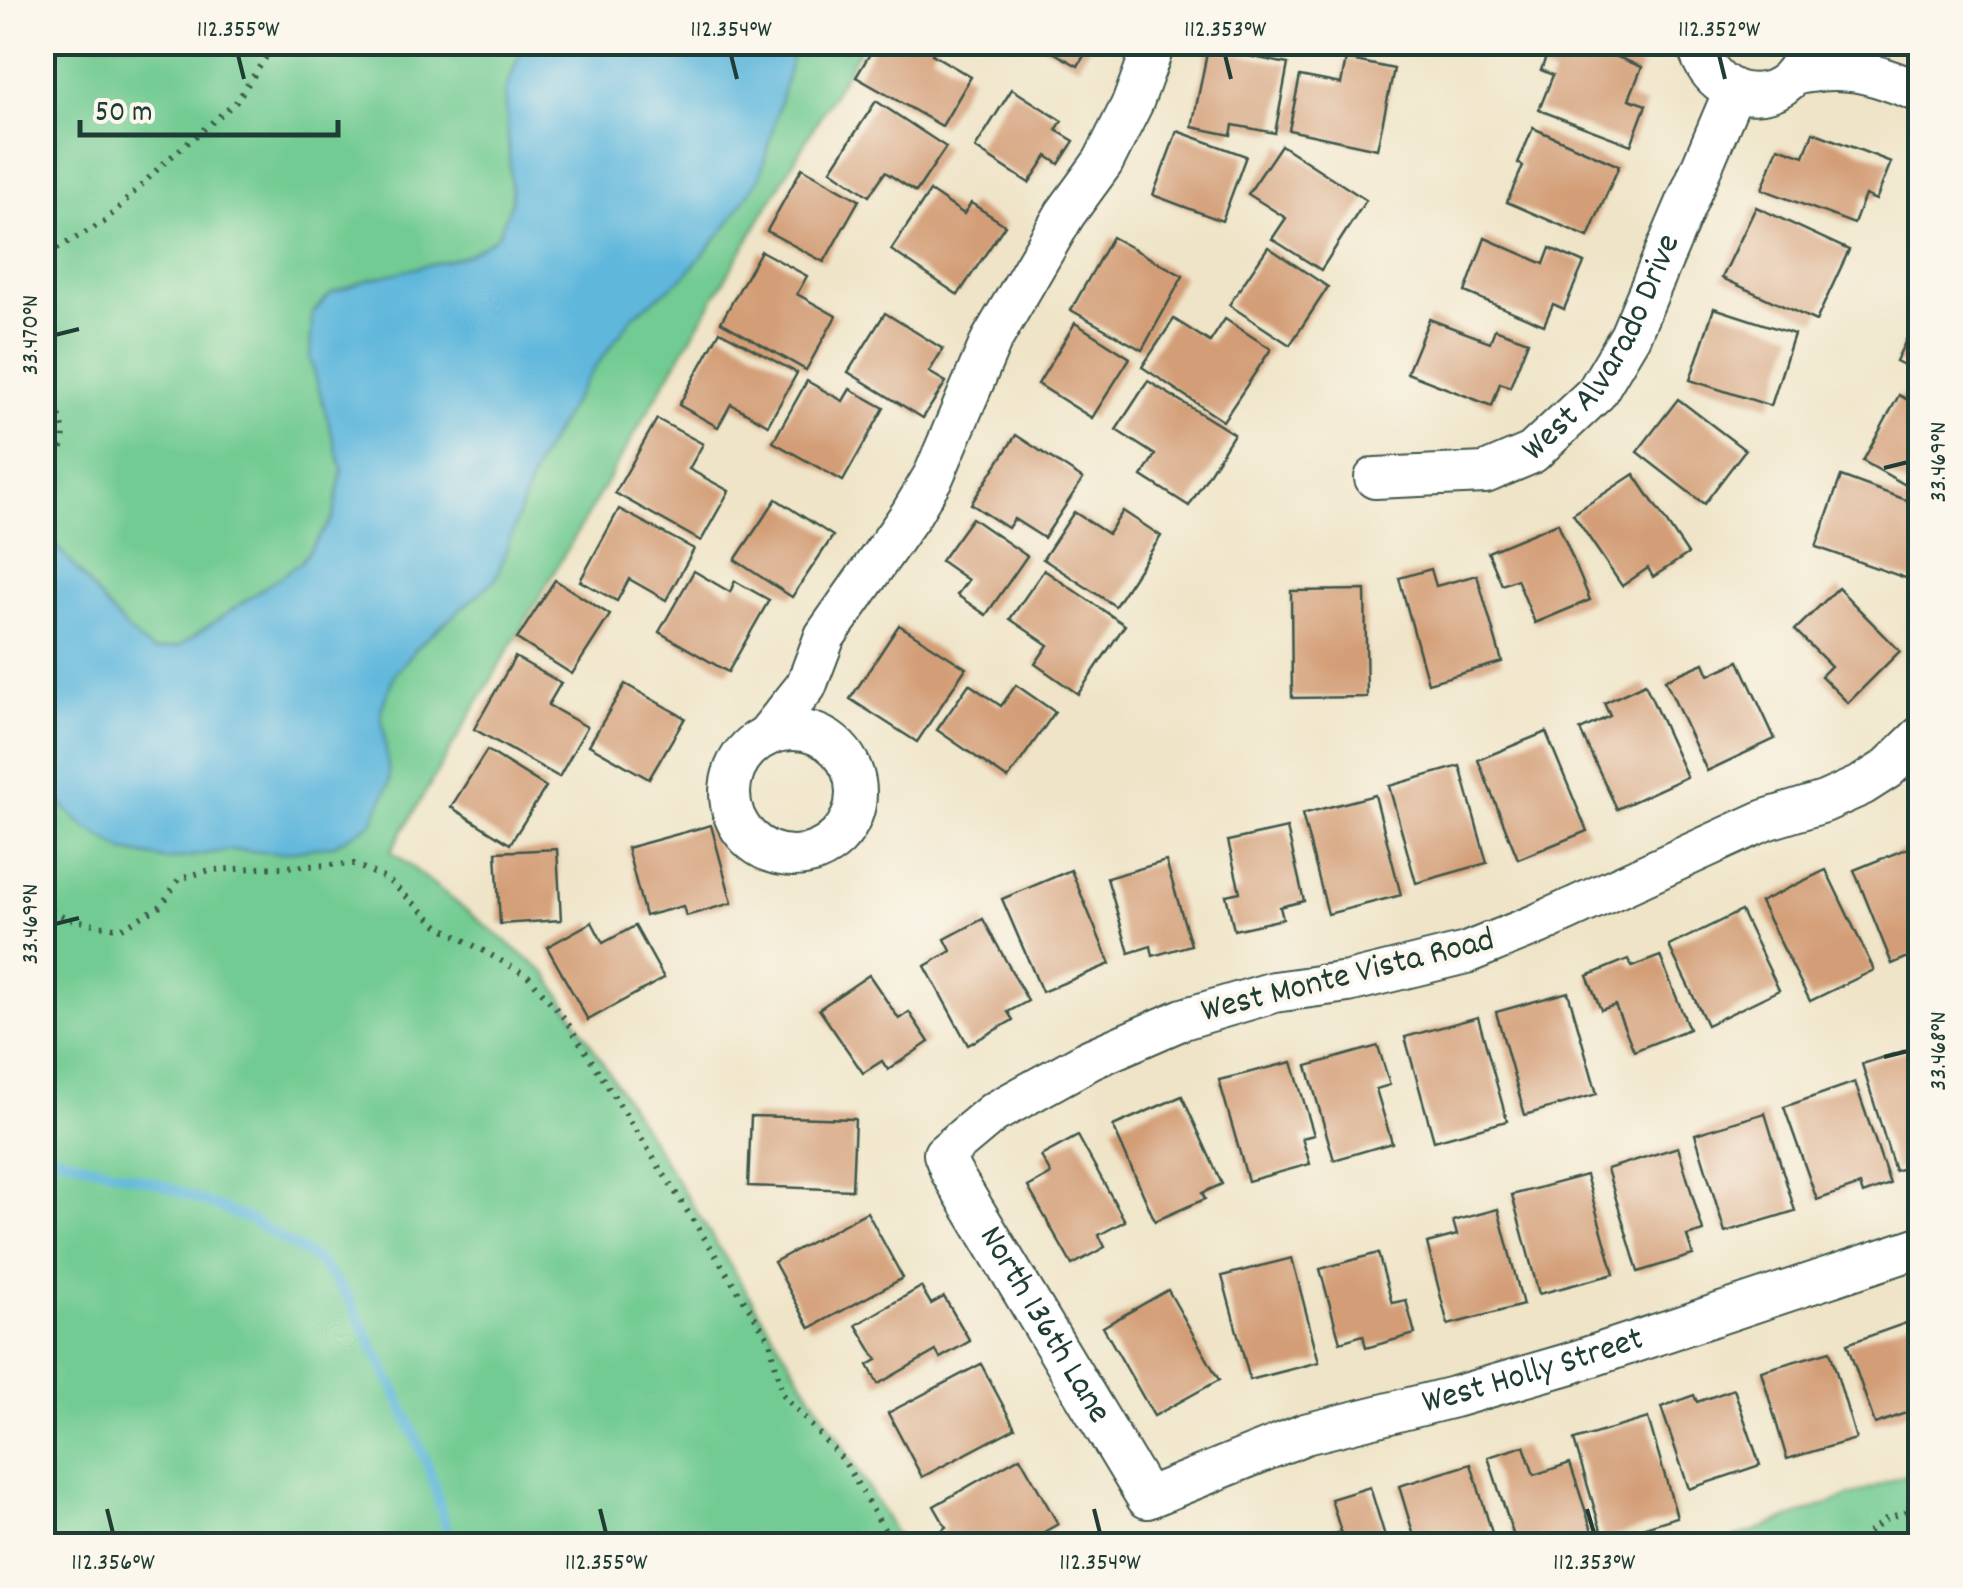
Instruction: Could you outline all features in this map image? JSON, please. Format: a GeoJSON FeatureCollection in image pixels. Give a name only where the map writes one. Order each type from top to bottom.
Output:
{"type":"FeatureCollection","features":[{"type":"Feature","properties":{"kind":"street"},"geometry":{"type":"LineString","coordinates":[[766,736],[806,686],[825,636],[934,475],[991,341],[1065,214],[1102,162],[1132,102],[1154,42]]}},
{"type":"Feature","properties":{"kind":"street"},"geometry":{"type":"LineString","coordinates":[[1697,42],[1708,72],[1734,91],[1760,94],[1784,84],[1800,59],[1826,68],[1866,72],[1920,92]]}},
{"type":"Feature","properties":{"kind":"street","name":"West Alvarado Drive"},"geometry":{"type":"LineString","coordinates":[[1375,478],[1485,473],[1532,454],[1596,393],[1630,336],[1734,91]]}},
{"type":"Feature","properties":{"kind":"street"},"geometry":{"type":"LineString","coordinates":[[806,686],[830,742],[852,767],[857,788],[854,810],[845,830],[830,844],[809,854],[787,856],[766,850],[748,837],[737,821],[730,784],[736,766],[747,749],[780,731],[800,730],[830,742]]}},
{"type":"Feature","properties":{"kind":"street","name":"West Monte Vista Road"},"geometry":{"type":"LineString","coordinates":[[944,1154],[993,1113],[1091,1058],[1165,1027],[1274,992],[1348,982],[1466,953],[1765,820],[1824,802],[1888,769],[1920,737]]}},
{"type":"Feature","properties":{"kind":"street","name":"North 136th Lane"},"geometry":{"type":"LineString","coordinates":[[944,1154],[951,1172],[1147,1498]]}},
{"type":"Feature","properties":{"kind":"street","name":"West Holly Street"},"geometry":{"type":"LineString","coordinates":[[1147,1498],[1305,1434],[1568,1364],[1920,1248]]}},
{"type":"Feature","properties":{"kind":"path"},"geometry":{"type":"LineString","coordinates":[[79,42],[88,49]]}},
{"type":"Feature","properties":{"kind":"path"},"geometry":{"type":"LineString","coordinates":[[42,262],[50,252],[104,222],[236,102],[276,42]]}},
{"type":"Feature","properties":{"kind":"path"},"geometry":{"type":"LineString","coordinates":[[42,377],[66,432],[60,458],[42,477]]}},
{"type":"Feature","properties":{"kind":"path"},"geometry":{"type":"LineString","coordinates":[[42,906],[69,919],[120,929],[160,906],[179,879],[210,870],[354,864],[388,880],[438,926],[528,976],[566,1019],[770,1341],[782,1394],[844,1461],[894,1546]]}},
{"type":"Feature","properties":{"kind":"path"},"geometry":{"type":"LineString","coordinates":[[1852,1546],[1888,1518],[1920,1508]]}},
{"type":"Feature","properties":{"kind":"green space"},"geometry":{"type":"Polygon","coordinates":[[[42,43],[863,43],[391,851],[547,974],[902,1545],[43,1545],[42,43]]]}},
{"type":"Feature","properties":{"kind":"green space"},"geometry":{"type":"Polygon","coordinates":[[[1920,1470],[1920,1545],[1716,1545],[1920,1470]]]}},
{"type":"Feature","properties":{"kind":"water"},"geometry":{"type":"Polygon","coordinates":[[[524,43],[796,43],[760,177],[727,226],[683,278],[634,315],[583,384],[537,463],[496,579],[419,645],[394,675],[381,710],[390,782],[372,823],[334,845],[281,853],[230,850],[169,860],[124,851],[82,825],[43,786],[43,534],[123,625],[154,651],[179,646],[300,563],[333,518],[342,469],[310,358],[312,314],[331,293],[465,256],[497,237],[512,201],[505,91],[524,43]]]}},
{"type":"Feature","properties":{"kind":"building"},"geometry":{"type":"Polygon","coordinates":[[[877,42],[939,42],[932,54],[971,77],[942,126],[856,77],[877,42]]]}},
{"type":"Feature","properties":{"kind":"building"},"geometry":{"type":"Polygon","coordinates":[[[1035,42],[1092,42],[1078,66],[1035,42]]]}},
{"type":"Feature","properties":{"kind":"building"},"geometry":{"type":"Polygon","coordinates":[[[1350,42],[1410,42],[1409,52],[1350,42]]]}},
{"type":"Feature","properties":{"kind":"building"},"geometry":{"type":"Polygon","coordinates":[[[1552,42],[1581,42],[1642,67],[1629,99],[1646,105],[1631,145],[1539,110],[1553,75],[1541,70],[1552,42]]]}},
{"type":"Feature","properties":{"kind":"building"},"geometry":{"type":"Polygon","coordinates":[[[1208,48],[1288,64],[1275,133],[1233,125],[1231,135],[1192,127],[1208,48]]]}},
{"type":"Feature","properties":{"kind":"building"},"geometry":{"type":"Polygon","coordinates":[[[1346,59],[1394,69],[1377,149],[1289,130],[1300,76],[1341,84],[1346,59]]]}},
{"type":"Feature","properties":{"kind":"building"},"geometry":{"type":"Polygon","coordinates":[[[1012,89],[1062,121],[1056,130],[1074,141],[1059,164],[1047,156],[1029,183],[975,148],[1012,89]]]}},
{"type":"Feature","properties":{"kind":"building"},"geometry":{"type":"Polygon","coordinates":[[[876,101],[946,147],[916,192],[885,172],[869,196],[831,170],[876,101]]]}},
{"type":"Feature","properties":{"kind":"building"},"geometry":{"type":"Polygon","coordinates":[[[1533,128],[1619,166],[1588,237],[1507,202],[1523,166],[1518,163],[1533,128]]]}},
{"type":"Feature","properties":{"kind":"building"},"geometry":{"type":"Polygon","coordinates":[[[1177,131],[1246,156],[1222,221],[1153,195],[1177,131]]]}},
{"type":"Feature","properties":{"kind":"building"},"geometry":{"type":"Polygon","coordinates":[[[1813,132],[1891,162],[1876,200],[1865,195],[1854,224],[1762,189],[1778,147],[1804,156],[1813,132]]]}},
{"type":"Feature","properties":{"kind":"building"},"geometry":{"type":"Polygon","coordinates":[[[1281,145],[1366,200],[1321,270],[1272,239],[1286,218],[1248,194],[1281,145]]]}},
{"type":"Feature","properties":{"kind":"building"},"geometry":{"type":"Polygon","coordinates":[[[802,168],[859,200],[824,262],[767,231],[802,168]]]}},
{"type":"Feature","properties":{"kind":"building"},"geometry":{"type":"Polygon","coordinates":[[[930,191],[964,214],[971,203],[1005,225],[958,295],[891,250],[930,191]]]}},
{"type":"Feature","properties":{"kind":"building"},"geometry":{"type":"Polygon","coordinates":[[[1756,207],[1849,250],[1816,321],[1722,278],[1756,207]]]}},
{"type":"Feature","properties":{"kind":"building"},"geometry":{"type":"Polygon","coordinates":[[[1112,237],[1183,276],[1142,350],[1071,310],[1112,237]]]}},
{"type":"Feature","properties":{"kind":"building"},"geometry":{"type":"Polygon","coordinates":[[[1485,238],[1544,264],[1550,248],[1584,263],[1564,309],[1553,304],[1544,325],[1465,292],[1485,238]]]}},
{"type":"Feature","properties":{"kind":"building"},"geometry":{"type":"Polygon","coordinates":[[[1268,247],[1328,287],[1290,345],[1229,305],[1268,247]]]}},
{"type":"Feature","properties":{"kind":"building"},"geometry":{"type":"Polygon","coordinates":[[[761,251],[807,276],[797,294],[836,316],[806,370],[721,322],[761,251]]]}},
{"type":"Feature","properties":{"kind":"building"},"geometry":{"type":"Polygon","coordinates":[[[1714,308],[1794,334],[1771,406],[1690,380],[1714,308]]]}},
{"type":"Feature","properties":{"kind":"building"},"geometry":{"type":"Polygon","coordinates":[[[1920,311],[1920,373],[1896,361],[1920,311]]]}},
{"type":"Feature","properties":{"kind":"building"},"geometry":{"type":"Polygon","coordinates":[[[885,313],[943,349],[929,372],[946,382],[923,418],[848,372],[885,313]]]}},
{"type":"Feature","properties":{"kind":"building"},"geometry":{"type":"Polygon","coordinates":[[[1174,319],[1210,342],[1225,319],[1271,349],[1223,421],[1142,367],[1174,319]]]}},
{"type":"Feature","properties":{"kind":"building"},"geometry":{"type":"Polygon","coordinates":[[[1429,319],[1490,342],[1495,329],[1528,341],[1510,387],[1500,383],[1492,406],[1407,373],[1429,319]]]}},
{"type":"Feature","properties":{"kind":"building"},"geometry":{"type":"Polygon","coordinates":[[[1075,323],[1130,358],[1092,418],[1038,384],[1075,323]]]}},
{"type":"Feature","properties":{"kind":"building"},"geometry":{"type":"Polygon","coordinates":[[[720,331],[797,373],[768,425],[731,404],[718,427],[679,405],[720,331]]]}},
{"type":"Feature","properties":{"kind":"building"},"geometry":{"type":"Polygon","coordinates":[[[807,381],[843,401],[850,389],[884,408],[843,481],[773,442],[807,381]]]}},
{"type":"Feature","properties":{"kind":"building"},"geometry":{"type":"Polygon","coordinates":[[[1148,381],[1234,434],[1189,506],[1142,476],[1155,455],[1116,430],[1148,381]]]}},
{"type":"Feature","properties":{"kind":"building"},"geometry":{"type":"Polygon","coordinates":[[[1899,395],[1920,407],[1920,493],[1863,461],[1899,395]]]}},
{"type":"Feature","properties":{"kind":"building"},"geometry":{"type":"Polygon","coordinates":[[[1678,399],[1745,450],[1704,504],[1637,452],[1678,399]]]}},
{"type":"Feature","properties":{"kind":"building"},"geometry":{"type":"Polygon","coordinates":[[[657,419],[703,444],[689,469],[729,491],[701,541],[615,493],[657,419]]]}},
{"type":"Feature","properties":{"kind":"building"},"geometry":{"type":"Polygon","coordinates":[[[1016,435],[1083,479],[1044,538],[1014,519],[1008,528],[971,504],[1016,435]]]}},
{"type":"Feature","properties":{"kind":"building"},"geometry":{"type":"Polygon","coordinates":[[[1634,474],[1688,554],[1653,577],[1648,568],[1622,586],[1573,514],[1634,474]]]}},
{"type":"Feature","properties":{"kind":"building"},"geometry":{"type":"Polygon","coordinates":[[[1841,476],[1920,505],[1917,582],[1816,547],[1841,476]]]}},
{"type":"Feature","properties":{"kind":"building"},"geometry":{"type":"Polygon","coordinates":[[[776,499],[833,536],[792,597],[735,560],[776,499]]]}},
{"type":"Feature","properties":{"kind":"building"},"geometry":{"type":"Polygon","coordinates":[[[619,509],[694,549],[666,600],[629,579],[617,601],[580,581],[619,509]]]}},
{"type":"Feature","properties":{"kind":"building"},"geometry":{"type":"Polygon","coordinates":[[[1123,511],[1161,536],[1115,606],[1043,559],[1074,512],[1108,534],[1123,511]]]}},
{"type":"Feature","properties":{"kind":"building"},"geometry":{"type":"Polygon","coordinates":[[[972,518],[1027,556],[986,615],[957,595],[968,580],[941,561],[972,518]]]}},
{"type":"Feature","properties":{"kind":"building"},"geometry":{"type":"Polygon","coordinates":[[[1558,523],[1590,600],[1535,623],[1517,579],[1502,585],[1488,552],[1558,523]]]}},
{"type":"Feature","properties":{"kind":"building"},"geometry":{"type":"Polygon","coordinates":[[[1431,569],[1436,586],[1477,575],[1502,662],[1428,683],[1399,578],[1431,569]]]}},
{"type":"Feature","properties":{"kind":"building"},"geometry":{"type":"Polygon","coordinates":[[[1044,570],[1125,625],[1078,694],[1035,664],[1048,645],[1010,619],[1044,570]]]}},
{"type":"Feature","properties":{"kind":"building"},"geometry":{"type":"Polygon","coordinates":[[[694,571],[730,592],[735,581],[769,600],[728,672],[659,632],[694,571]]]}},
{"type":"Feature","properties":{"kind":"building"},"geometry":{"type":"Polygon","coordinates":[[[555,580],[610,615],[572,674],[517,639],[555,580]]]}},
{"type":"Feature","properties":{"kind":"building"},"geometry":{"type":"Polygon","coordinates":[[[1838,588],[1900,651],[1848,703],[1821,676],[1831,666],[1795,630],[1838,588]]]}},
{"type":"Feature","properties":{"kind":"building"},"geometry":{"type":"Polygon","coordinates":[[[1365,590],[1367,697],[1292,698],[1291,591],[1365,590]]]}},
{"type":"Feature","properties":{"kind":"building"},"geometry":{"type":"Polygon","coordinates":[[[899,625],[966,668],[917,742],[850,699],[899,625]]]}},
{"type":"Feature","properties":{"kind":"building"},"geometry":{"type":"Polygon","coordinates":[[[515,657],[561,683],[548,705],[587,727],[559,777],[474,729],[515,657]]]}},
{"type":"Feature","properties":{"kind":"building"},"geometry":{"type":"Polygon","coordinates":[[[1739,661],[1775,739],[1707,771],[1665,680],[1704,663],[1709,675],[1739,661]]]}},
{"type":"Feature","properties":{"kind":"building"},"geometry":{"type":"Polygon","coordinates":[[[625,684],[685,718],[649,779],[589,745],[625,684]]]}},
{"type":"Feature","properties":{"kind":"building"},"geometry":{"type":"Polygon","coordinates":[[[969,684],[1001,706],[1016,685],[1055,712],[1008,779],[937,730],[969,684]]]}},
{"type":"Feature","properties":{"kind":"building"},"geometry":{"type":"Polygon","coordinates":[[[1645,684],[1687,777],[1617,809],[1580,730],[1610,716],[1604,703],[1645,684]]]}},
{"type":"Feature","properties":{"kind":"building"},"geometry":{"type":"Polygon","coordinates":[[[1546,732],[1587,831],[1518,859],[1478,760],[1546,732]]]}},
{"type":"Feature","properties":{"kind":"building"},"geometry":{"type":"Polygon","coordinates":[[[487,750],[546,787],[510,844],[451,807],[487,750]]]}},
{"type":"Feature","properties":{"kind":"building"},"geometry":{"type":"Polygon","coordinates":[[[1460,766],[1487,863],[1416,883],[1389,786],[1460,766]]]}},
{"type":"Feature","properties":{"kind":"building"},"geometry":{"type":"Polygon","coordinates":[[[1375,795],[1401,895],[1328,914],[1302,814],[1375,795]]]}},
{"type":"Feature","properties":{"kind":"building"},"geometry":{"type":"Polygon","coordinates":[[[711,825],[732,903],[686,916],[683,906],[645,916],[627,848],[711,825]]]}},
{"type":"Feature","properties":{"kind":"building"},"geometry":{"type":"Polygon","coordinates":[[[1287,828],[1304,901],[1280,907],[1283,919],[1234,930],[1226,895],[1240,892],[1228,841],[1287,828]]]}},
{"type":"Feature","properties":{"kind":"building"},"geometry":{"type":"Polygon","coordinates":[[[1920,843],[1920,952],[1892,964],[1854,870],[1920,843]]]}},
{"type":"Feature","properties":{"kind":"building"},"geometry":{"type":"Polygon","coordinates":[[[557,849],[561,920],[500,924],[496,852],[557,849]]]}},
{"type":"Feature","properties":{"kind":"building"},"geometry":{"type":"Polygon","coordinates":[[[1166,861],[1191,945],[1153,956],[1151,946],[1129,953],[1107,878],[1166,861]]]}},
{"type":"Feature","properties":{"kind":"building"},"geometry":{"type":"Polygon","coordinates":[[[1071,870],[1110,964],[1042,992],[1002,899],[1071,870]]]}},
{"type":"Feature","properties":{"kind":"building"},"geometry":{"type":"Polygon","coordinates":[[[1826,870],[1874,970],[1810,1001],[1760,902],[1826,870]]]}},
{"type":"Feature","properties":{"kind":"building"},"geometry":{"type":"Polygon","coordinates":[[[1741,911],[1779,990],[1707,1025],[1669,946],[1741,911]]]}},
{"type":"Feature","properties":{"kind":"building"},"geometry":{"type":"Polygon","coordinates":[[[983,919],[1028,1001],[1008,1012],[1013,1020],[968,1045],[925,966],[951,951],[945,939],[983,919]]]}},
{"type":"Feature","properties":{"kind":"building"},"geometry":{"type":"Polygon","coordinates":[[[592,922],[603,943],[635,926],[664,978],[588,1020],[547,947],[592,922]]]}},
{"type":"Feature","properties":{"kind":"building"},"geometry":{"type":"Polygon","coordinates":[[[1660,956],[1689,1029],[1634,1051],[1615,1005],[1601,1010],[1587,976],[1628,959],[1632,967],[1660,956]]]}},
{"type":"Feature","properties":{"kind":"building"},"geometry":{"type":"Polygon","coordinates":[[[869,975],[899,1019],[909,1012],[929,1042],[888,1070],[882,1061],[863,1073],[819,1009],[869,975]]]}},
{"type":"Feature","properties":{"kind":"building"},"geometry":{"type":"Polygon","coordinates":[[[1568,992],[1597,1094],[1525,1115],[1496,1012],[1568,992]]]}},
{"type":"Feature","properties":{"kind":"building"},"geometry":{"type":"Polygon","coordinates":[[[1478,1017],[1507,1121],[1434,1141],[1405,1037],[1478,1017]]]}},
{"type":"Feature","properties":{"kind":"building"},"geometry":{"type":"Polygon","coordinates":[[[1378,1046],[1390,1085],[1376,1089],[1392,1143],[1334,1160],[1307,1066],[1378,1046]]]}},
{"type":"Feature","properties":{"kind":"building"},"geometry":{"type":"Polygon","coordinates":[[[1920,1046],[1920,1163],[1895,1171],[1862,1064],[1920,1046]]]}},
{"type":"Feature","properties":{"kind":"building"},"geometry":{"type":"Polygon","coordinates":[[[1292,1062],[1314,1135],[1302,1138],[1310,1164],[1248,1181],[1219,1080],[1292,1062]]]}},
{"type":"Feature","properties":{"kind":"building"},"geometry":{"type":"Polygon","coordinates":[[[1855,1082],[1890,1184],[1863,1194],[1860,1185],[1817,1200],[1784,1107],[1855,1082]]]}},
{"type":"Feature","properties":{"kind":"building"},"geometry":{"type":"Polygon","coordinates":[[[1182,1096],[1222,1184],[1202,1193],[1205,1199],[1155,1221],[1113,1126],[1182,1096]]]}},
{"type":"Feature","properties":{"kind":"building"},"geometry":{"type":"Polygon","coordinates":[[[1765,1113],[1795,1211],[1725,1232],[1695,1134],[1765,1113]]]}},
{"type":"Feature","properties":{"kind":"building"},"geometry":{"type":"Polygon","coordinates":[[[751,1116],[855,1119],[852,1190],[748,1186],[751,1116]]]}},
{"type":"Feature","properties":{"kind":"building"},"geometry":{"type":"Polygon","coordinates":[[[1078,1136],[1125,1221],[1099,1235],[1105,1247],[1072,1265],[1028,1187],[1051,1174],[1041,1156],[1078,1136]]]}},
{"type":"Feature","properties":{"kind":"building"},"geometry":{"type":"Polygon","coordinates":[[[1678,1147],[1703,1231],[1687,1236],[1693,1255],[1638,1272],[1607,1169],[1678,1147]]]}},
{"type":"Feature","properties":{"kind":"building"},"geometry":{"type":"Polygon","coordinates":[[[1586,1175],[1614,1274],[1539,1294],[1512,1195],[1586,1175]]]}},
{"type":"Feature","properties":{"kind":"building"},"geometry":{"type":"Polygon","coordinates":[[[1498,1209],[1523,1305],[1448,1325],[1427,1243],[1457,1235],[1453,1221],[1498,1209]]]}},
{"type":"Feature","properties":{"kind":"building"},"geometry":{"type":"Polygon","coordinates":[[[867,1212],[903,1278],[810,1328],[774,1262],[867,1212]]]}},
{"type":"Feature","properties":{"kind":"building"},"geometry":{"type":"Polygon","coordinates":[[[1378,1253],[1392,1303],[1406,1300],[1415,1334],[1366,1348],[1363,1335],[1340,1342],[1320,1269],[1378,1253]]]}},
{"type":"Feature","properties":{"kind":"building"},"geometry":{"type":"Polygon","coordinates":[[[1292,1258],[1319,1362],[1250,1380],[1222,1276],[1292,1258]]]}},
{"type":"Feature","properties":{"kind":"building"},"geometry":{"type":"Polygon","coordinates":[[[921,1287],[931,1304],[944,1297],[970,1341],[940,1358],[936,1351],[878,1384],[868,1365],[877,1360],[856,1325],[921,1287]]]}},
{"type":"Feature","properties":{"kind":"building"},"geometry":{"type":"Polygon","coordinates":[[[1168,1290],[1219,1380],[1154,1416],[1103,1327],[1168,1290]]]}},
{"type":"Feature","properties":{"kind":"building"},"geometry":{"type":"Polygon","coordinates":[[[1917,1319],[1920,1408],[1875,1424],[1847,1344],[1917,1319]]]}},
{"type":"Feature","properties":{"kind":"building"},"geometry":{"type":"Polygon","coordinates":[[[1830,1351],[1856,1439],[1787,1459],[1761,1371],[1830,1351]]]}},
{"type":"Feature","properties":{"kind":"building"},"geometry":{"type":"Polygon","coordinates":[[[981,1364],[1015,1428],[922,1477],[888,1413],[981,1364]]]}},
{"type":"Feature","properties":{"kind":"building"},"geometry":{"type":"Polygon","coordinates":[[[1734,1389],[1760,1465],[1689,1489],[1661,1407],[1694,1395],[1697,1402],[1734,1389]]]}},
{"type":"Feature","properties":{"kind":"building"},"geometry":{"type":"Polygon","coordinates":[[[1648,1418],[1677,1517],[1604,1540],[1574,1440],[1648,1418]]]}},
{"type":"Feature","properties":{"kind":"building"},"geometry":{"type":"Polygon","coordinates":[[[1524,1446],[1534,1475],[1570,1463],[1597,1546],[1517,1546],[1488,1457],[1524,1446]]]}},
{"type":"Feature","properties":{"kind":"building"},"geometry":{"type":"Polygon","coordinates":[[[1020,1457],[1058,1524],[1019,1546],[950,1546],[942,1530],[946,1527],[934,1506],[1020,1457]]]}},
{"type":"Feature","properties":{"kind":"building"},"geometry":{"type":"Polygon","coordinates":[[[1471,1464],[1496,1546],[1417,1546],[1399,1486],[1471,1464]]]}},
{"type":"Feature","properties":{"kind":"building"},"geometry":{"type":"Polygon","coordinates":[[[1370,1487],[1388,1546],[1311,1546],[1310,1542],[1341,1532],[1331,1499],[1370,1487]]]}},
{"type":"Feature","properties":{"kind":"waterway"},"geometry":{"type":"LineString","coordinates":[[42,1152],[159,1184],[251,1220],[318,1261],[347,1295],[396,1392],[430,1471],[451,1546]]}}]}
